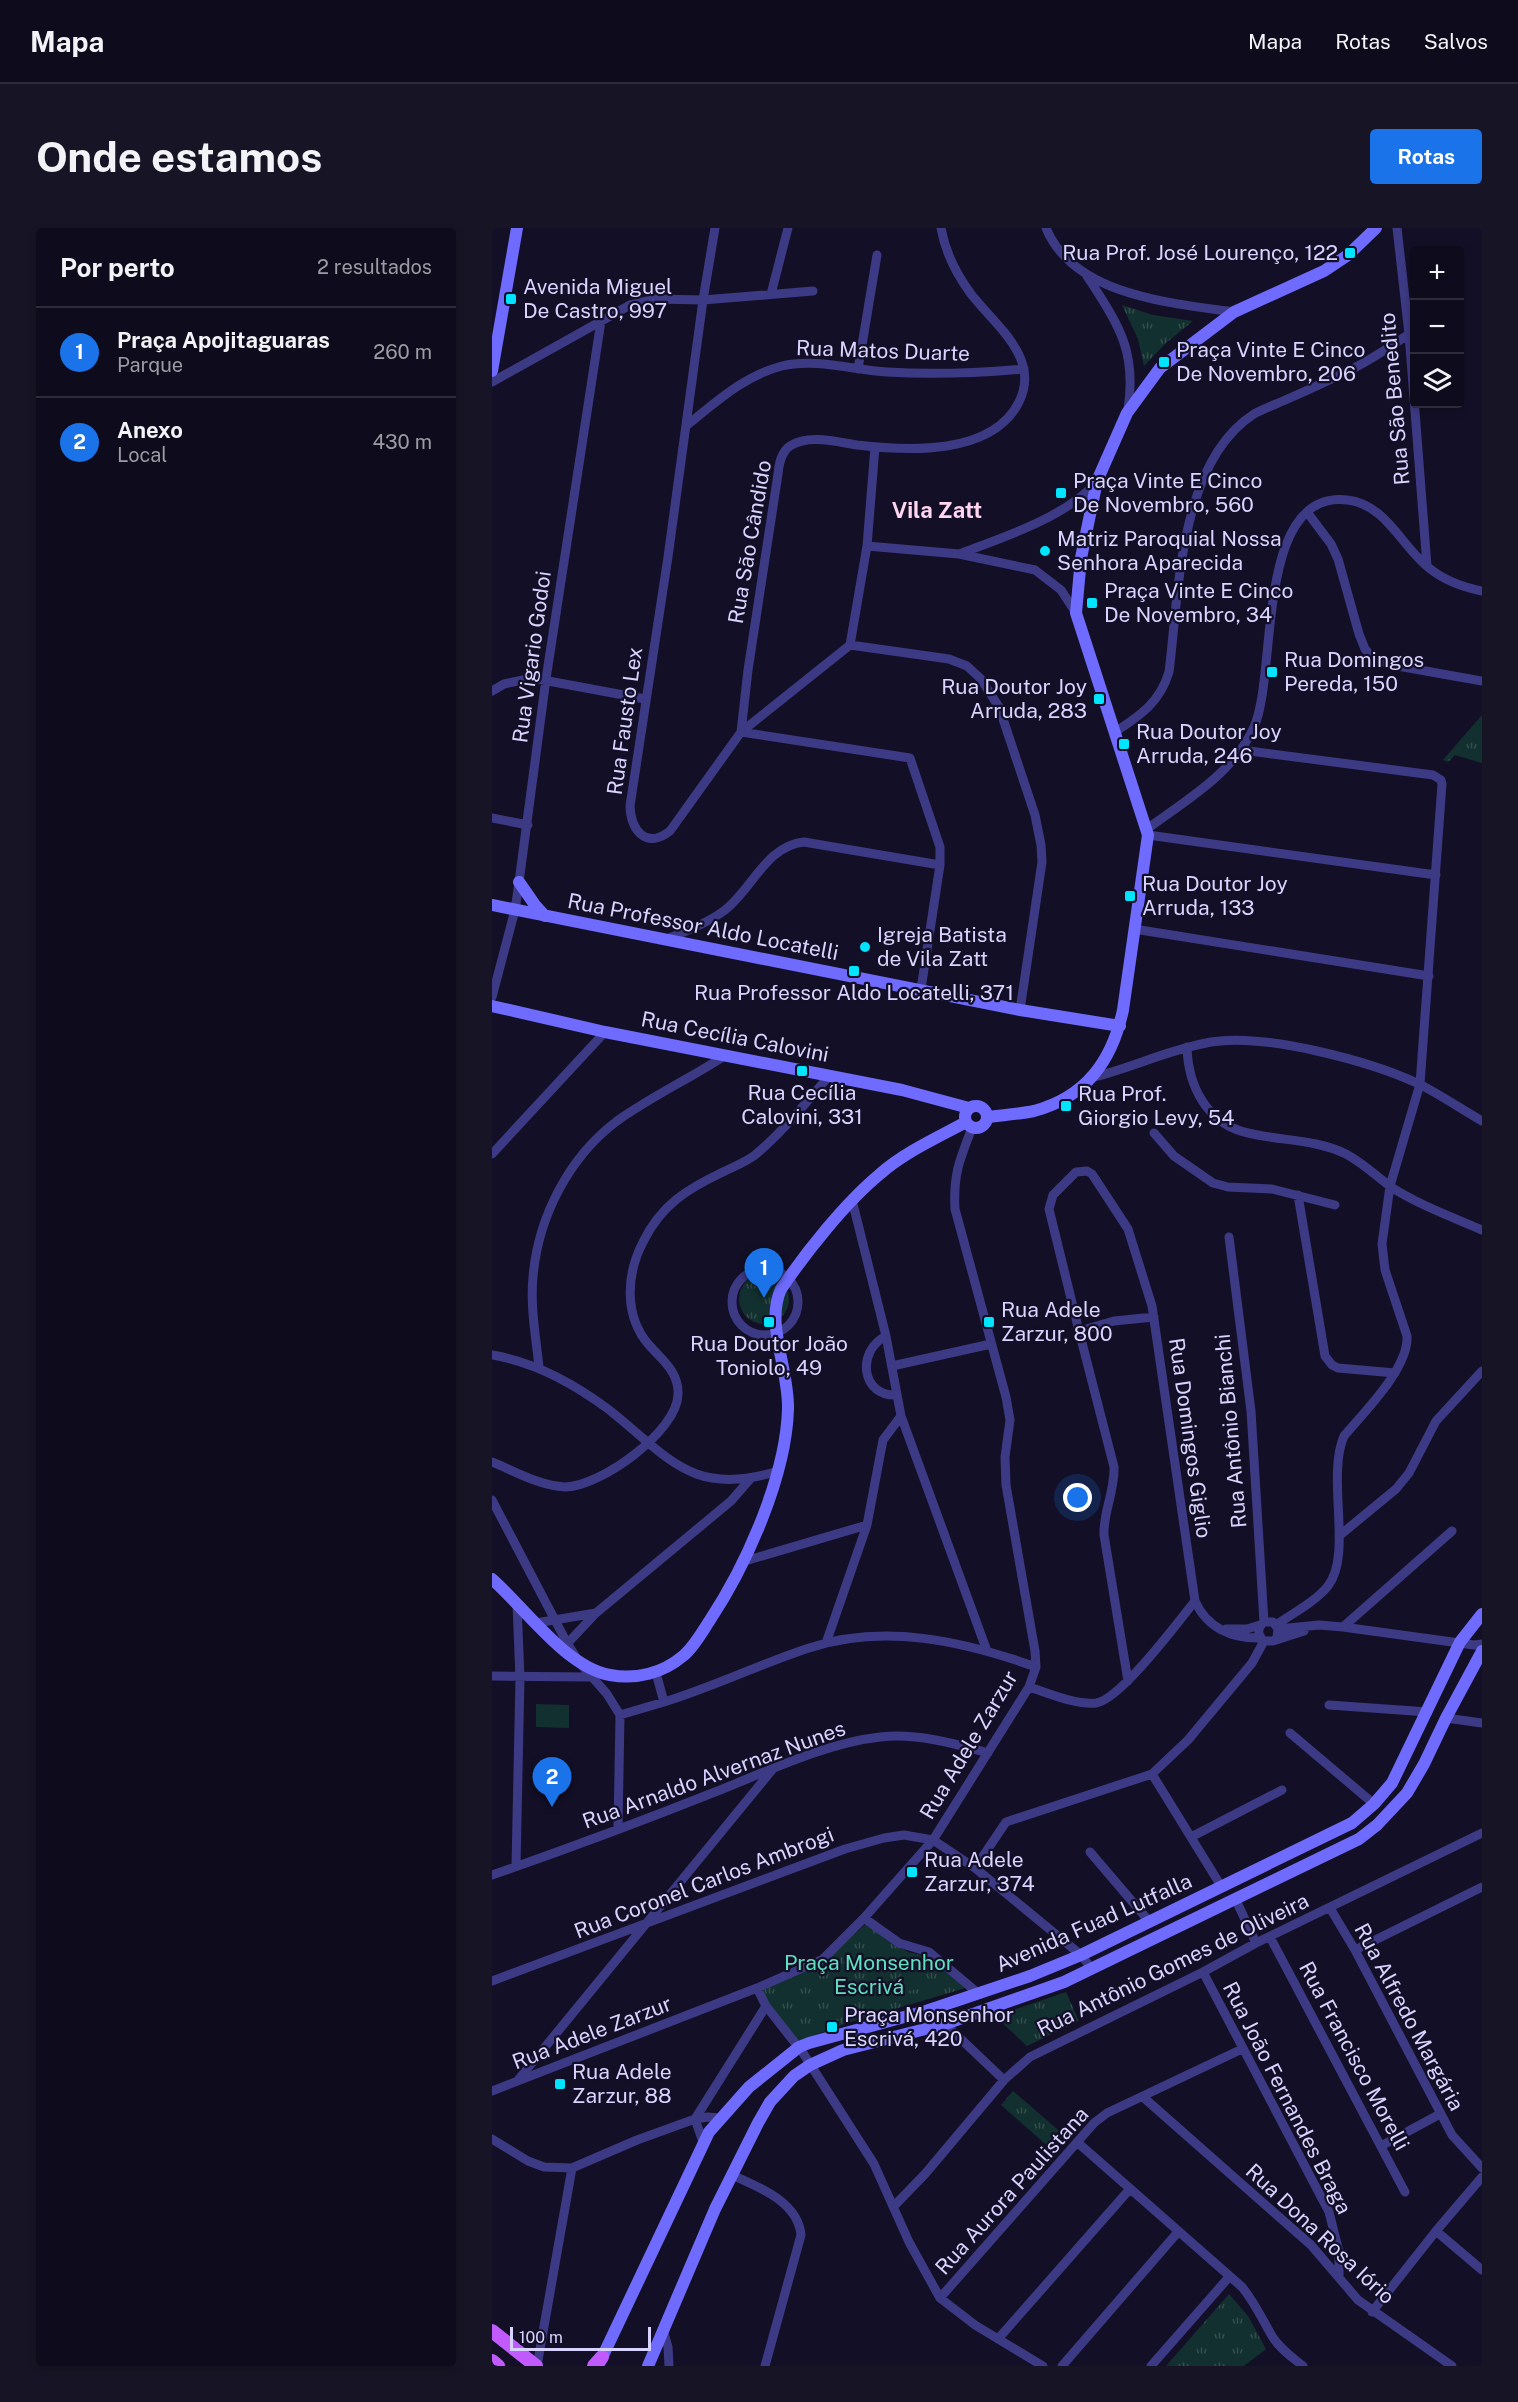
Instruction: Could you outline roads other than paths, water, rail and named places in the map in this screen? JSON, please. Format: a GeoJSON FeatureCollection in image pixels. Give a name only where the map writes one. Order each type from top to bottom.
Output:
{"type":"FeatureCollection","features":[{"type":"Feature","properties":{"kind":"main road"},"geometry":{"type":"LineString","coordinates":[[492,2331],[536,2366]]}},
{"type":"Feature","properties":{"kind":"main road"},"geometry":{"type":"LineString","coordinates":[[492,2361],[498,2366]]}},
{"type":"Feature","properties":{"kind":"street"},"geometry":{"type":"LineString","coordinates":[[492,371],[517,228]]}},
{"type":"Feature","properties":{"kind":"street","name":"Rua Fausto Lex"},"geometry":{"type":"LineString","coordinates":[[715,228],[630,806],[633,825],[638,833],[654,839],[662,837],[677,823],[741,732],[850,645]]}},
{"type":"Feature","properties":{"kind":"street"},"geometry":{"type":"LineString","coordinates":[[771,294],[788,228]]}},
{"type":"Feature","properties":{"kind":"street"},"geometry":{"type":"LineString","coordinates":[[941,228],[959,276],[1019,353],[1024,369]]}},
{"type":"Feature","properties":{"kind":"street"},"geometry":{"type":"LineString","coordinates":[[1046,228],[1057,247],[1085,274],[1120,329],[1127,349],[1131,377],[1127,413]]}},
{"type":"Feature","properties":{"kind":"street"},"geometry":{"type":"LineString","coordinates":[[1076,612],[1081,558],[1097,482],[1127,413],[1160,368],[1234,312],[1324,271],[1348,255],[1376,228]]}},
{"type":"Feature","properties":{"kind":"street","name":"Rua São Benedito"},"geometry":{"type":"LineString","coordinates":[[1397,228],[1409,334],[1427,566]]}},
{"type":"Feature","properties":{"kind":"street"},"geometry":{"type":"LineString","coordinates":[[858,369],[877,255]]}},
{"type":"Feature","properties":{"kind":"street"},"geometry":{"type":"LineString","coordinates":[[1085,274],[1115,287],[1164,303],[1234,312]]}},
{"type":"Feature","properties":{"kind":"street"},"geometry":{"type":"LineString","coordinates":[[492,382],[630,305],[642,301],[668,298],[703,300],[813,291]]}},
{"type":"Feature","properties":{"kind":"street","name":"Rua Vigario Godoi"},"geometry":{"type":"LineString","coordinates":[[492,997],[515,910],[546,679],[601,321]]}},
{"type":"Feature","properties":{"kind":"street"},"geometry":{"type":"LineString","coordinates":[[1115,732],[1144,713],[1156,700],[1165,685],[1187,531],[1195,498],[1217,453],[1254,414],[1353,369],[1409,334]]}},
{"type":"Feature","properties":{"kind":"street","name":"Rua Matos Duarte"},"geometry":{"type":"LineString","coordinates":[[686,426],[734,389],[762,373],[783,366],[803,364],[917,374],[977,373],[1024,369]]}},
{"type":"Feature","properties":{"kind":"street","name":"Rua São Cândido"},"geometry":{"type":"LineString","coordinates":[[741,732],[749,660],[782,455],[791,446],[806,440],[875,447],[926,448],[957,444],[984,436],[998,427],[1017,406],[1024,386],[1024,369]]}},
{"type":"Feature","properties":{"kind":"street"},"geometry":{"type":"LineString","coordinates":[[875,447],[867,546],[850,645],[958,662],[967,666],[981,679],[999,707],[1035,815],[1041,845],[1042,862],[1020,1010]]}},
{"type":"Feature","properties":{"kind":"street"},"geometry":{"type":"LineString","coordinates":[[959,554],[1058,512],[1084,496],[1097,482]]}},
{"type":"Feature","properties":{"kind":"street"},"geometry":{"type":"LineString","coordinates":[[1147,832],[1216,777],[1242,750],[1254,727],[1262,704],[1277,570],[1285,541],[1307,512],[1321,504],[1335,500],[1348,500],[1365,505],[1378,513],[1427,566],[1447,581],[1482,591]]}},
{"type":"Feature","properties":{"kind":"street"},"geometry":{"type":"LineString","coordinates":[[1307,512],[1331,544],[1338,559],[1359,634],[1365,649],[1371,656],[1392,665],[1482,681]]}},
{"type":"Feature","properties":{"kind":"street"},"geometry":{"type":"LineString","coordinates":[[867,546],[959,554],[1035,570],[1061,590],[1076,612],[1147,832],[1120,1026],[1106,1061],[1094,1077],[1064,1099],[1032,1111],[988,1117]]}},
{"type":"Feature","properties":{"kind":"street"},"geometry":{"type":"LineString","coordinates":[[492,691],[518,680],[546,679],[645,699]]}},
{"type":"Feature","properties":{"kind":"street"},"geometry":{"type":"LineString","coordinates":[[741,732],[910,758],[940,847],[940,865],[921,990]]}},
{"type":"Feature","properties":{"kind":"street"},"geometry":{"type":"LineString","coordinates":[[1242,750],[1433,775],[1441,780],[1442,784],[1420,1084],[1390,1186],[1382,1244],[1385,1270],[1408,1345],[1395,1373],[1344,1436],[1340,1447],[1339,1536],[1336,1570],[1327,1587],[1277,1627]]}},
{"type":"Feature","properties":{"kind":"street"},"geometry":{"type":"LineString","coordinates":[[492,818],[528,825]]}},
{"type":"Feature","properties":{"kind":"street"},"geometry":{"type":"LineString","coordinates":[[1147,832],[1436,875]]}},
{"type":"Feature","properties":{"kind":"street"},"geometry":{"type":"LineString","coordinates":[[664,940],[708,921],[725,910],[772,857],[781,849],[796,843],[804,842],[940,865]]}},
{"type":"Feature","properties":{"kind":"street"},"geometry":{"type":"LineString","coordinates":[[519,882],[535,906],[546,917]]}},
{"type":"Feature","properties":{"kind":"street","name":"Rua Professor Aldo Locatelli"},"geometry":{"type":"LineString","coordinates":[[492,905],[1020,1010],[1120,1026]]}},
{"type":"Feature","properties":{"kind":"street"},"geometry":{"type":"LineString","coordinates":[[1134,929],[1429,976]]}},
{"type":"Feature","properties":{"kind":"street","name":"Rua Cecília Calovini"},"geometry":{"type":"LineString","coordinates":[[492,1006],[605,1032],[902,1090],[969,1108]]}},
{"type":"Feature","properties":{"kind":"street"},"geometry":{"type":"LineString","coordinates":[[492,1154],[605,1032]]}},
{"type":"Feature","properties":{"kind":"street"},"geometry":{"type":"LineString","coordinates":[[1094,1077],[1187,1047],[1215,1042],[1268,1043],[1364,1062],[1420,1084],[1482,1121]]}},
{"type":"Feature","properties":{"kind":"street"},"geometry":{"type":"LineString","coordinates":[[1187,1047],[1187,1066],[1191,1081],[1198,1095],[1218,1119],[1245,1133],[1304,1140],[1346,1154],[1366,1166],[1390,1186],[1414,1200],[1482,1230]]}},
{"type":"Feature","properties":{"kind":"street"},"geometry":{"type":"LineString","coordinates":[[539,1367],[532,1277],[538,1244],[552,1201],[568,1175],[592,1144],[615,1123],[641,1104],[693,1077],[726,1054]]}},
{"type":"Feature","properties":{"kind":"street"},"geometry":{"type":"LineString","coordinates":[[492,1462],[544,1483],[564,1487],[584,1485],[606,1474],[647,1443],[670,1417],[678,1393],[674,1374],[642,1335],[630,1307],[634,1266],[642,1243],[670,1204],[690,1188],[753,1157],[782,1130],[830,1075]]}},
{"type":"Feature","properties":{"kind":"street"},"geometry":{"type":"LineString","coordinates":[[969,1125],[966,1113],[969,1108],[980,1106],[988,1117]]}},
{"type":"Feature","properties":{"kind":"street"},"geometry":{"type":"LineString","coordinates":[[579,1662],[610,1675],[656,1673],[683,1656],[697,1639],[745,1561],[778,1471],[788,1410],[785,1369],[774,1320],[776,1299],[788,1278],[852,1200],[880,1173],[904,1156],[969,1125],[983,1126],[988,1117]]}},
{"type":"Feature","properties":{"kind":"street","name":"Rua Adele Zarzur"},"geometry":{"type":"LineString","coordinates":[[492,2091],[757,1988],[823,1959],[864,1918],[933,1840],[1029,1688],[1035,1667],[1035,1651],[1006,1485],[1005,1457],[1010,1420],[1006,1397],[955,1209],[954,1185],[957,1167],[969,1125]]}},
{"type":"Feature","properties":{"kind":"street"},"geometry":{"type":"LineString","coordinates":[[1154,1132],[1174,1156],[1213,1183],[1228,1187],[1272,1189],[1335,1205]]}},
{"type":"Feature","properties":{"kind":"street"},"geometry":{"type":"LineString","coordinates":[[1128,1681],[1104,1535],[1103,1519],[1113,1482],[1114,1467],[1048,1209],[1053,1195],[1076,1172],[1087,1171],[1092,1174],[1128,1229],[1154,1317]]}},
{"type":"Feature","properties":{"kind":"street"},"geometry":{"type":"LineString","coordinates":[[1298,1195],[1324,1356],[1338,1368],[1395,1373]]}},
{"type":"Feature","properties":{"kind":"street"},"geometry":{"type":"LineString","coordinates":[[852,1200],[886,1336],[902,1416],[987,1651]]}},
{"type":"Feature","properties":{"kind":"street","name":"Rua Antônio Bianchi"},"geometry":{"type":"LineString","coordinates":[[1229,1237],[1251,1411],[1262,1624],[1258,1634],[1266,1640]]}},
{"type":"Feature","properties":{"kind":"street"},"geometry":{"type":"LineString","coordinates":[[756,1270],[773,1270],[788,1278],[798,1298],[798,1309],[793,1319],[777,1333],[767,1335],[747,1329],[734,1314],[732,1295],[741,1279],[756,1270]]}},
{"type":"Feature","properties":{"kind":"street","name":"Rua Domingos Giglio"},"geometry":{"type":"LineString","coordinates":[[1079,1331],[1107,1322],[1154,1317],[1195,1601]]}},
{"type":"Feature","properties":{"kind":"street"},"geometry":{"type":"LineString","coordinates":[[886,1336],[874,1343],[869,1350],[867,1371],[876,1389],[890,1395],[897,1395]]}},
{"type":"Feature","properties":{"kind":"street"},"geometry":{"type":"LineString","coordinates":[[892,1365],[992,1344]]}},
{"type":"Feature","properties":{"kind":"street"},"geometry":{"type":"LineString","coordinates":[[492,1354],[539,1367],[577,1388],[647,1443],[694,1474],[731,1481],[778,1471]]}},
{"type":"Feature","properties":{"kind":"street"},"geometry":{"type":"LineString","coordinates":[[1339,1536],[1396,1489],[1409,1473],[1426,1437],[1450,1405],[1482,1371]]}},
{"type":"Feature","properties":{"kind":"street"},"geometry":{"type":"LineString","coordinates":[[826,1643],[867,1525],[883,1440],[902,1416]]}},
{"type":"Feature","properties":{"kind":"street"},"geometry":{"type":"LineString","coordinates":[[565,1645],[596,1613],[731,1501],[751,1478]]}},
{"type":"Feature","properties":{"kind":"street"},"geometry":{"type":"LineString","coordinates":[[492,1500],[556,1621],[565,1645]]}},
{"type":"Feature","properties":{"kind":"street"},"geometry":{"type":"LineString","coordinates":[[745,1561],[867,1525]]}},
{"type":"Feature","properties":{"kind":"street"},"geometry":{"type":"LineString","coordinates":[[1343,1627],[1452,1531]]}},
{"type":"Feature","properties":{"kind":"street"},"geometry":{"type":"LineString","coordinates":[[492,1579],[536,1623],[565,1645],[607,1695],[620,1715],[618,1828]]}},
{"type":"Feature","properties":{"kind":"street"},"geometry":{"type":"LineString","coordinates":[[1029,1688],[1081,1702],[1094,1703],[1110,1698],[1128,1681],[1195,1601],[1200,1612],[1218,1628],[1237,1636],[1266,1640],[1277,1638],[1277,1627],[1273,1622],[1247,1629],[1218,1628]]}},
{"type":"Feature","properties":{"kind":"street"},"geometry":{"type":"LineString","coordinates":[[516,1866],[520,1678],[517,1604]]}},
{"type":"Feature","properties":{"kind":"street"},"geometry":{"type":"LineString","coordinates":[[536,1623],[596,1613]]}},
{"type":"Feature","properties":{"kind":"street","name":"Avenida Fuad Lutfalla"},"geometry":{"type":"LineString","coordinates":[[598,2363],[703,2142],[720,2118],[750,2087],[799,2047],[979,1994],[1030,1976],[1081,1955],[1148,1920],[1352,1823],[1374,1804],[1392,1783],[1460,1642],[1482,1614]]}},
{"type":"Feature","properties":{"kind":"street"},"geometry":{"type":"LineString","coordinates":[[975,1868],[1006,1822],[1152,1774],[1195,1731],[1252,1663],[1266,1640],[1327,1626]]}},
{"type":"Feature","properties":{"kind":"street"},"geometry":{"type":"LineString","coordinates":[[1277,1627],[1343,1627],[1474,1645],[1482,1642]]}},
{"type":"Feature","properties":{"kind":"street"},"geometry":{"type":"LineString","coordinates":[[620,1715],[698,1692],[826,1643],[863,1638],[914,1636],[987,1651],[1035,1667]]}},
{"type":"Feature","properties":{"kind":"street","name":"Avenida Fuad Lutfalla"},"geometry":{"type":"LineString","coordinates":[[648,2366],[663,2327],[732,2175],[770,2102],[794,2076],[810,2065],[843,2050],[945,2024],[1038,1993],[1359,1839],[1377,1825],[1407,1793],[1482,1651]]}},
{"type":"Feature","properties":{"kind":"street"},"geometry":{"type":"LineString","coordinates":[[656,1673],[664,1702]]}},
{"type":"Feature","properties":{"kind":"street"},"geometry":{"type":"LineString","coordinates":[[492,1676],[591,1677]]}},
{"type":"Feature","properties":{"kind":"street"},"geometry":{"type":"LineString","coordinates":[[1329,1705],[1428,1712]]}},
{"type":"Feature","properties":{"kind":"street"},"geometry":{"type":"LineString","coordinates":[[1446,1718],[1482,1723]]}},
{"type":"Feature","properties":{"kind":"street"},"geometry":{"type":"LineString","coordinates":[[1290,1733],[1374,1804]]}},
{"type":"Feature","properties":{"kind":"street","name":"Rua Arnaldo Alvernaz Nunes"},"geometry":{"type":"LineString","coordinates":[[492,1875],[846,1744],[880,1737],[934,1739],[988,1753]]}},
{"type":"Feature","properties":{"kind":"street"},"geometry":{"type":"LineString","coordinates":[[517,2081],[774,1769]]}},
{"type":"Feature","properties":{"kind":"street"},"geometry":{"type":"LineString","coordinates":[[1152,1774],[1221,1886]]}},
{"type":"Feature","properties":{"kind":"street"},"geometry":{"type":"LineString","coordinates":[[1191,1837],[1282,1790]]}},
{"type":"Feature","properties":{"kind":"street","name":"Rua Antônio Gomes de Oliveira"},"geometry":{"type":"LineString","coordinates":[[894,2206],[925,2174],[1004,2080],[1030,2057],[1482,1833]]}},
{"type":"Feature","properties":{"kind":"street","name":"Rua Coronel Carlos Ambrogi"},"geometry":{"type":"LineString","coordinates":[[492,1981],[845,1849],[904,1835],[933,1840]]}},
{"type":"Feature","properties":{"kind":"street"},"geometry":{"type":"LineString","coordinates":[[933,1840],[975,1868],[1081,1955],[1092,1969]]}},
{"type":"Feature","properties":{"kind":"street"},"geometry":{"type":"LineString","coordinates":[[1090,1852],[1148,1920]]}},
{"type":"Feature","properties":{"kind":"street"},"geometry":{"type":"LineString","coordinates":[[1355,1950],[1482,1887]]}},
{"type":"Feature","properties":{"kind":"street"},"geometry":{"type":"LineString","coordinates":[[1235,1898],[1256,1943]]}},
{"type":"Feature","properties":{"kind":"street","name":"Rua Alfredo Margária"},"geometry":{"type":"LineString","coordinates":[[1330,1908],[1355,1950],[1452,2135],[1482,2168]]}},
{"type":"Feature","properties":{"kind":"street"},"geometry":{"type":"LineString","coordinates":[[864,1918],[906,1947],[929,1952],[979,1994]]}},
{"type":"Feature","properties":{"kind":"street","name":"Rua Francisco Morelli"},"geometry":{"type":"LineString","coordinates":[[1270,1937],[1405,2192]]}},
{"type":"Feature","properties":{"kind":"street","name":"Rua João Fernandes Braga"},"geometry":{"type":"LineString","coordinates":[[1203,1972],[1329,2212],[1339,2252],[1340,2277]]}},
{"type":"Feature","properties":{"kind":"street"},"geometry":{"type":"LineString","coordinates":[[757,1988],[766,2006],[799,2047],[874,2164],[909,2242],[940,2298],[975,2325],[1043,2366]]}},
{"type":"Feature","properties":{"kind":"street"},"geometry":{"type":"LineString","coordinates":[[703,2142],[696,2119],[766,2006]]}},
{"type":"Feature","properties":{"kind":"street"},"geometry":{"type":"LineString","coordinates":[[945,2024],[1004,2080]]}},
{"type":"Feature","properties":{"kind":"street","name":"Rua Aurora Paulistana"},"geometry":{"type":"LineString","coordinates":[[940,2298],[1077,2142],[1107,2114],[1242,2049]]}},
{"type":"Feature","properties":{"kind":"street","name":"Rua Dona Rosa Iório"},"geometry":{"type":"LineString","coordinates":[[1143,2097],[1311,2245],[1340,2277],[1348,2290],[1372,2312],[1452,2366]]}},
{"type":"Feature","properties":{"kind":"street"},"geometry":{"type":"LineString","coordinates":[[1381,2146],[1440,2114]]}},
{"type":"Feature","properties":{"kind":"street"},"geometry":{"type":"LineString","coordinates":[[492,2139],[528,2161],[544,2167],[572,2168],[637,2140],[696,2119],[720,2118]]}},
{"type":"Feature","properties":{"kind":"street"},"geometry":{"type":"LineString","coordinates":[[1077,2142],[1252,2299],[1273,2337],[1284,2351],[1303,2366]]}},
{"type":"Feature","properties":{"kind":"street"},"geometry":{"type":"LineString","coordinates":[[536,2366],[572,2168]]}},
{"type":"Feature","properties":{"kind":"street"},"geometry":{"type":"LineString","coordinates":[[732,2175],[782,2202],[794,2213],[800,2224],[799,2243],[765,2366]]}},
{"type":"Feature","properties":{"kind":"street"},"geometry":{"type":"LineString","coordinates":[[1372,2312],[1482,2177]]}},
{"type":"Feature","properties":{"kind":"street"},"geometry":{"type":"LineString","coordinates":[[998,2339],[1130,2190]]}},
{"type":"Feature","properties":{"kind":"street"},"geometry":{"type":"LineString","coordinates":[[1436,2231],[1482,2270]]}},
{"type":"Feature","properties":{"kind":"street"},"geometry":{"type":"LineString","coordinates":[[1062,2366],[1178,2232]]}},
{"type":"Feature","properties":{"kind":"street"},"geometry":{"type":"LineString","coordinates":[[1151,2366],[1229,2277]]}},
{"type":"Feature","properties":{"kind":"street"},"geometry":{"type":"LineString","coordinates":[[663,2327],[669,2366]]}},
{"type":"Feature","properties":{"kind":"place","name":"Rua Prof. José Lourenço, 122"},"geometry":{"type":"Point","coordinates":[1350,253]}},
{"type":"Feature","properties":{"kind":"place","name":"Avenida Miguel De Castro, 997"},"geometry":{"type":"Point","coordinates":[511,299]}},
{"type":"Feature","properties":{"kind":"place","name":"Praça Vinte E Cinco De Novembro, 206"},"geometry":{"type":"Point","coordinates":[1164,362]}},
{"type":"Feature","properties":{"kind":"place","name":"Praça Vinte E Cinco De Novembro, 560"},"geometry":{"type":"Point","coordinates":[1061,493]}},
{"type":"Feature","properties":{"kind":"place","name":"Matriz Paroquial Nossa Senhora Aparecida"},"geometry":{"type":"Point","coordinates":[1045,551]}},
{"type":"Feature","properties":{"kind":"place","name":"Praça Vinte E Cinco De Novembro, 34"},"geometry":{"type":"Point","coordinates":[1092,603]}},
{"type":"Feature","properties":{"kind":"place","name":"Rua Domingos Pereda, 150"},"geometry":{"type":"Point","coordinates":[1272,672]}},
{"type":"Feature","properties":{"kind":"place","name":"Rua Doutor Joy Arruda, 283"},"geometry":{"type":"Point","coordinates":[1099,699]}},
{"type":"Feature","properties":{"kind":"place","name":"Rua Doutor Joy Arruda, 246"},"geometry":{"type":"Point","coordinates":[1124,744]}},
{"type":"Feature","properties":{"kind":"place","name":"Rua Doutor Joy Arruda, 133"},"geometry":{"type":"Point","coordinates":[1130,896]}},
{"type":"Feature","properties":{"kind":"place","name":"Igreja Batista de Vila Zatt"},"geometry":{"type":"Point","coordinates":[865,947]}},
{"type":"Feature","properties":{"kind":"place","name":"Rua Professor Aldo Locatelli, 371"},"geometry":{"type":"Point","coordinates":[854,971]}},
{"type":"Feature","properties":{"kind":"place","name":"Rua Cecília Calovini, 331"},"geometry":{"type":"Point","coordinates":[802,1071]}},
{"type":"Feature","properties":{"kind":"place","name":"Rua Prof. Giorgio Levy, 54"},"geometry":{"type":"Point","coordinates":[1066,1106]}},
{"type":"Feature","properties":{"kind":"place","name":"Praça Apojitaguaras"},"geometry":{"type":"Point","coordinates":[764,1298]}},
{"type":"Feature","properties":{"kind":"place","name":"Rua Doutor João Toniolo, 49"},"geometry":{"type":"Point","coordinates":[769,1322]}},
{"type":"Feature","properties":{"kind":"place","name":"Rua Adele Zarzur, 800"},"geometry":{"type":"Point","coordinates":[989,1322]}},
{"type":"Feature","properties":{"kind":"place","name":"Anexo"},"geometry":{"type":"Point","coordinates":[552,1807]}},
{"type":"Feature","properties":{"kind":"place","name":"Rua Adele Zarzur, 374"},"geometry":{"type":"Point","coordinates":[912,1872]}},
{"type":"Feature","properties":{"kind":"place","name":"Praça Monsenhor Escrivá, 420"},"geometry":{"type":"Point","coordinates":[832,2027]}},
{"type":"Feature","properties":{"kind":"place","name":"Rua Adele Zarzur, 88"},"geometry":{"type":"Point","coordinates":[560,2084]}},
{"type":"Feature","properties":{"kind":"district","name":"Vila Zatt"},"geometry":{"type":"Point","coordinates":[937,510]}},
{"type":"Feature","properties":{"kind":"park label","name":"Praça Monsenhor Escrivá"},"geometry":{"type":"Point","coordinates":[869,1975]}}]}
